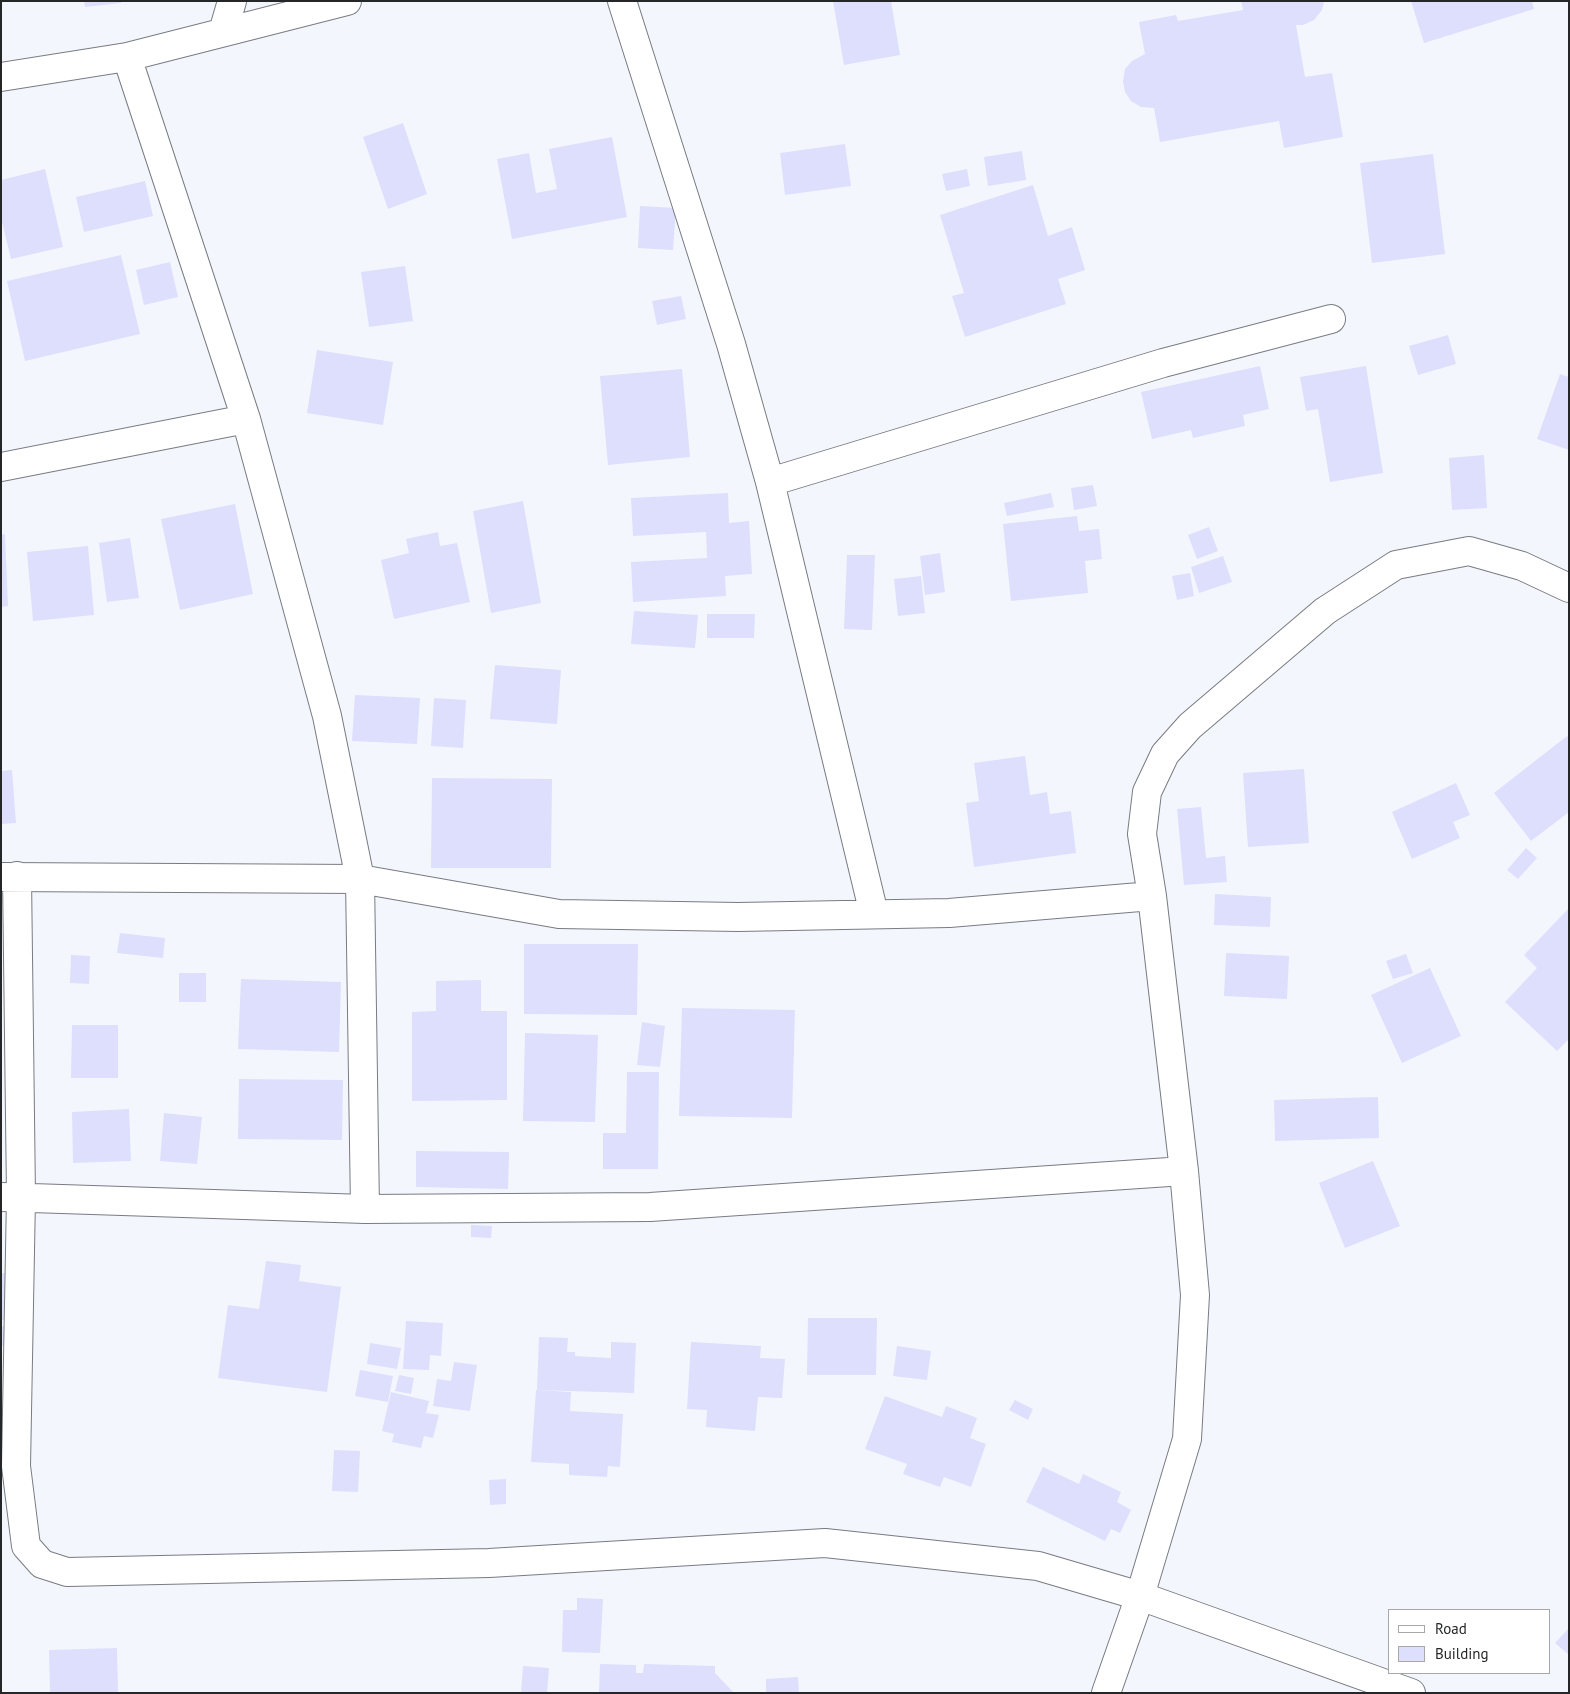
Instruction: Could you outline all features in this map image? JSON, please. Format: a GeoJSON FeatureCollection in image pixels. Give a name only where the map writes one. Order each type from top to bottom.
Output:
{"type":"FeatureCollection","features":[{"type":"Feature","properties":{"kind":"street"},"geometry":{"type":"LineString","coordinates":[[223,32],[232,1]]}},
{"type":"Feature","properties":{"kind":"street"},"geometry":{"type":"LineString","coordinates":[[1,78],[127,57],[347,1]]}},
{"type":"Feature","properties":{"kind":"street"},"geometry":{"type":"LineString","coordinates":[[622,1],[731,344],[770,482],[874,914]]}},
{"type":"Feature","properties":{"kind":"street"},"geometry":{"type":"LineString","coordinates":[[127,57],[246,419],[326,716],[360,880],[365,1209]]}},
{"type":"Feature","properties":{"kind":"street"},"geometry":{"type":"LineString","coordinates":[[770,482],[1162,363],[1331,319]]}},
{"type":"Feature","properties":{"kind":"street"},"geometry":{"type":"LineString","coordinates":[[1,467],[246,419]]}},
{"type":"Feature","properties":{"kind":"street"},"geometry":{"type":"LineString","coordinates":[[1106,1693],[1140,1596],[1187,1439],[1195,1295],[1184,1171],[1152,896],[1142,834],[1147,792],[1165,754],[1190,726],[1325,611],[1396,565],[1468,552],[1522,566],[1569,588]]}},
{"type":"Feature","properties":{"kind":"street"},"geometry":{"type":"LineString","coordinates":[[1152,896],[949,913],[738,917],[559,914],[360,880],[9,876],[11,1197],[16,1466],[26,1546],[42,1564],[67,1572],[489,1563],[825,1543],[1038,1566],[1140,1596],[1411,1693]]}},
{"type":"Feature","properties":{"kind":"street"},"geometry":{"type":"LineString","coordinates":[[11,1197],[365,1209],[650,1207],[1184,1171]]}},
{"type":"Feature","properties":{"kind":"building"},"geometry":{"type":"Polygon","coordinates":[[[84,1],[121,1],[121,3],[85,7],[84,1]]]}},
{"type":"Feature","properties":{"kind":"building"},"geometry":{"type":"Polygon","coordinates":[[[833,1],[891,1],[900,55],[844,65],[833,1]]]}},
{"type":"Feature","properties":{"kind":"building"},"geometry":{"type":"Polygon","coordinates":[[[1241,1],[1324,1],[1322,10],[1314,20],[1303,25],[1296,25],[1305,77],[1332,73],[1343,137],[1284,148],[1279,121],[1160,142],[1154,108],[1141,107],[1131,101],[1125,92],[1123,81],[1125,69],[1132,61],[1145,54],[1139,22],[1176,15],[1178,21],[1243,10],[1241,1]]]}},
{"type":"Feature","properties":{"kind":"building"},"geometry":{"type":"Polygon","coordinates":[[[1411,1],[1532,1],[1534,9],[1424,43],[1411,1]]]}},
{"type":"Feature","properties":{"kind":"building"},"geometry":{"type":"Polygon","coordinates":[[[403,123],[427,194],[388,209],[363,137],[403,123]]]}},
{"type":"Feature","properties":{"kind":"building"},"geometry":{"type":"Polygon","coordinates":[[[612,137],[627,217],[512,239],[497,159],[529,153],[536,193],[557,189],[549,149],[612,137]]]}},
{"type":"Feature","properties":{"kind":"building"},"geometry":{"type":"Polygon","coordinates":[[[845,144],[851,186],[785,195],[780,153],[845,144]]]}},
{"type":"Feature","properties":{"kind":"building"},"geometry":{"type":"Polygon","coordinates":[[[1022,151],[1026,180],[988,186],[984,157],[1022,151]]]}},
{"type":"Feature","properties":{"kind":"building"},"geometry":{"type":"Polygon","coordinates":[[[1433,154],[1445,254],[1372,263],[1360,163],[1433,154]]]}},
{"type":"Feature","properties":{"kind":"building"},"geometry":{"type":"Polygon","coordinates":[[[45,169],[63,247],[11,259],[1,218],[1,180],[45,169]]]}},
{"type":"Feature","properties":{"kind":"building"},"geometry":{"type":"Polygon","coordinates":[[[967,169],[970,186],[946,191],[942,174],[967,169]]]}},
{"type":"Feature","properties":{"kind":"building"},"geometry":{"type":"Polygon","coordinates":[[[145,181],[153,216],[84,232],[76,197],[145,181]]]}},
{"type":"Feature","properties":{"kind":"building"},"geometry":{"type":"Polygon","coordinates":[[[1033,185],[1048,236],[1072,227],[1085,270],[1058,279],[1066,304],[965,337],[952,296],[964,293],[940,215],[1033,185]]]}},
{"type":"Feature","properties":{"kind":"building"},"geometry":{"type":"Polygon","coordinates":[[[640,206],[676,208],[673,250],[638,248],[640,206]]]}},
{"type":"Feature","properties":{"kind":"building"},"geometry":{"type":"Polygon","coordinates":[[[121,255],[140,334],[25,361],[7,281],[121,255]]]}},
{"type":"Feature","properties":{"kind":"building"},"geometry":{"type":"Polygon","coordinates":[[[170,262],[178,297],[144,305],[136,270],[170,262]]]}},
{"type":"Feature","properties":{"kind":"building"},"geometry":{"type":"Polygon","coordinates":[[[405,266],[413,321],[369,327],[361,272],[405,266]]]}},
{"type":"Feature","properties":{"kind":"building"},"geometry":{"type":"Polygon","coordinates":[[[681,296],[686,319],[657,325],[652,301],[681,296]]]}},
{"type":"Feature","properties":{"kind":"building"},"geometry":{"type":"Polygon","coordinates":[[[1448,335],[1456,364],[1418,375],[1409,346],[1448,335]]]}},
{"type":"Feature","properties":{"kind":"building"},"geometry":{"type":"Polygon","coordinates":[[[317,350],[393,362],[383,425],[307,413],[317,350]]]}},
{"type":"Feature","properties":{"kind":"building"},"geometry":{"type":"Polygon","coordinates":[[[1260,366],[1269,409],[1243,415],[1245,426],[1193,438],[1191,430],[1152,439],[1141,392],[1260,366]]]}},
{"type":"Feature","properties":{"kind":"building"},"geometry":{"type":"Polygon","coordinates":[[[1366,366],[1383,473],[1330,482],[1318,409],[1306,411],[1300,377],[1366,366]]]}},
{"type":"Feature","properties":{"kind":"building"},"geometry":{"type":"Polygon","coordinates":[[[682,369],[690,457],[608,465],[600,376],[682,369]]]}},
{"type":"Feature","properties":{"kind":"building"},"geometry":{"type":"Polygon","coordinates":[[[1560,374],[1569,377],[1569,450],[1537,439],[1560,374]]]}},
{"type":"Feature","properties":{"kind":"building"},"geometry":{"type":"Polygon","coordinates":[[[1484,455],[1487,508],[1452,510],[1449,458],[1484,455]]]}},
{"type":"Feature","properties":{"kind":"building"},"geometry":{"type":"Polygon","coordinates":[[[1093,485],[1097,506],[1074,510],[1071,488],[1093,485]]]}},
{"type":"Feature","properties":{"kind":"building"},"geometry":{"type":"Polygon","coordinates":[[[728,493],[729,523],[749,521],[752,574],[725,576],[726,596],[633,602],[631,562],[707,558],[706,532],[633,536],[631,498],[728,493]]]}},
{"type":"Feature","properties":{"kind":"building"},"geometry":{"type":"Polygon","coordinates":[[[1051,493],[1054,507],[1007,516],[1004,503],[1051,493]]]}},
{"type":"Feature","properties":{"kind":"building"},"geometry":{"type":"Polygon","coordinates":[[[523,501],[541,603],[491,613],[473,511],[523,501]]]}},
{"type":"Feature","properties":{"kind":"building"},"geometry":{"type":"Polygon","coordinates":[[[235,504],[253,594],[180,610],[161,519],[235,504]]]}},
{"type":"Feature","properties":{"kind":"building"},"geometry":{"type":"Polygon","coordinates":[[[1077,516],[1079,531],[1099,529],[1102,559],[1085,561],[1088,593],[1011,601],[1003,524],[1077,516]]]}},
{"type":"Feature","properties":{"kind":"building"},"geometry":{"type":"Polygon","coordinates":[[[1209,527],[1218,551],[1197,559],[1188,535],[1209,527]]]}},
{"type":"Feature","properties":{"kind":"building"},"geometry":{"type":"Polygon","coordinates":[[[438,532],[440,546],[457,543],[470,602],[394,619],[381,560],[409,553],[406,539],[438,532]]]}},
{"type":"Feature","properties":{"kind":"building"},"geometry":{"type":"Polygon","coordinates":[[[5,534],[8,606],[1,607],[1,535],[5,534]]]}},
{"type":"Feature","properties":{"kind":"building"},"geometry":{"type":"Polygon","coordinates":[[[130,538],[139,598],[107,602],[99,543],[130,538]]]}},
{"type":"Feature","properties":{"kind":"building"},"geometry":{"type":"Polygon","coordinates":[[[88,546],[94,615],[33,621],[27,552],[88,546]]]}},
{"type":"Feature","properties":{"kind":"building"},"geometry":{"type":"Polygon","coordinates":[[[940,553],[945,592],[925,595],[920,556],[940,553]]]}},
{"type":"Feature","properties":{"kind":"building"},"geometry":{"type":"Polygon","coordinates":[[[847,555],[875,555],[872,630],[844,629],[847,555]]]}},
{"type":"Feature","properties":{"kind":"building"},"geometry":{"type":"Polygon","coordinates":[[[1223,556],[1232,582],[1199,593],[1191,567],[1223,556]]]}},
{"type":"Feature","properties":{"kind":"building"},"geometry":{"type":"Polygon","coordinates":[[[1190,573],[1194,596],[1177,600],[1172,576],[1190,573]]]}},
{"type":"Feature","properties":{"kind":"building"},"geometry":{"type":"Polygon","coordinates":[[[921,576],[925,613],[898,616],[894,579],[921,576]]]}},
{"type":"Feature","properties":{"kind":"building"},"geometry":{"type":"Polygon","coordinates":[[[634,611],[698,615],[695,648],[631,644],[634,611]]]}},
{"type":"Feature","properties":{"kind":"building"},"geometry":{"type":"Polygon","coordinates":[[[707,614],[755,614],[754,638],[707,638],[707,614]]]}},
{"type":"Feature","properties":{"kind":"building"},"geometry":{"type":"Polygon","coordinates":[[[495,665],[561,670],[557,724],[490,719],[495,665]]]}},
{"type":"Feature","properties":{"kind":"building"},"geometry":{"type":"Polygon","coordinates":[[[355,695],[420,698],[417,744],[352,741],[355,695]]]}},
{"type":"Feature","properties":{"kind":"building"},"geometry":{"type":"Polygon","coordinates":[[[434,698],[466,700],[463,748],[431,746],[434,698]]]}},
{"type":"Feature","properties":{"kind":"building"},"geometry":{"type":"Polygon","coordinates":[[[1567,736],[1569,738],[1569,812],[1531,841],[1494,793],[1567,736]]]}},
{"type":"Feature","properties":{"kind":"building"},"geometry":{"type":"Polygon","coordinates":[[[1025,756],[1030,795],[1047,792],[1050,814],[1071,811],[1076,853],[974,867],[966,803],[979,801],[974,763],[1025,756]]]}},
{"type":"Feature","properties":{"kind":"building"},"geometry":{"type":"Polygon","coordinates":[[[1304,769],[1309,843],[1248,847],[1243,773],[1304,769]]]}},
{"type":"Feature","properties":{"kind":"building"},"geometry":{"type":"Polygon","coordinates":[[[12,770],[16,823],[1,824],[1,771],[12,770]]]}},
{"type":"Feature","properties":{"kind":"building"},"geometry":{"type":"Polygon","coordinates":[[[432,778],[552,779],[551,868],[431,868],[432,778]]]}},
{"type":"Feature","properties":{"kind":"building"},"geometry":{"type":"Polygon","coordinates":[[[1456,783],[1470,815],[1453,822],[1460,838],[1412,859],[1392,812],[1456,783]]]}},
{"type":"Feature","properties":{"kind":"building"},"geometry":{"type":"Polygon","coordinates":[[[1201,807],[1206,858],[1225,856],[1227,882],[1184,885],[1177,809],[1201,807]]]}},
{"type":"Feature","properties":{"kind":"building"},"geometry":{"type":"Polygon","coordinates":[[[1526,848],[1537,858],[1518,879],[1507,870],[1526,848]]]}},
{"type":"Feature","properties":{"kind":"building"},"geometry":{"type":"Polygon","coordinates":[[[1215,894],[1271,897],[1270,927],[1214,925],[1215,894]]]}},
{"type":"Feature","properties":{"kind":"building"},"geometry":{"type":"Polygon","coordinates":[[[1569,908],[1569,1039],[1557,1051],[1505,1002],[1537,968],[1524,955],[1569,908]]]}},
{"type":"Feature","properties":{"kind":"building"},"geometry":{"type":"Polygon","coordinates":[[[120,933],[165,938],[163,958],[117,953],[120,933]]]}},
{"type":"Feature","properties":{"kind":"building"},"geometry":{"type":"Polygon","coordinates":[[[524,944],[638,944],[637,1015],[524,1014],[524,944]]]}},
{"type":"Feature","properties":{"kind":"building"},"geometry":{"type":"Polygon","coordinates":[[[1226,953],[1289,956],[1287,999],[1224,996],[1226,953]]]}},
{"type":"Feature","properties":{"kind":"building"},"geometry":{"type":"Polygon","coordinates":[[[1406,954],[1413,973],[1393,979],[1386,961],[1406,954]]]}},
{"type":"Feature","properties":{"kind":"building"},"geometry":{"type":"Polygon","coordinates":[[[71,955],[90,956],[89,984],[70,983],[71,955]]]}},
{"type":"Feature","properties":{"kind":"building"},"geometry":{"type":"Polygon","coordinates":[[[1430,968],[1461,1036],[1402,1063],[1371,995],[1430,968]]]}},
{"type":"Feature","properties":{"kind":"building"},"geometry":{"type":"Polygon","coordinates":[[[179,973],[206,973],[206,1002],[179,1002],[179,973]]]}},
{"type":"Feature","properties":{"kind":"building"},"geometry":{"type":"Polygon","coordinates":[[[241,979],[341,982],[339,1052],[238,1049],[241,979]]]}},
{"type":"Feature","properties":{"kind":"building"},"geometry":{"type":"Polygon","coordinates":[[[481,980],[481,1011],[507,1011],[507,1100],[412,1101],[412,1012],[436,1011],[436,981],[481,980]]]}},
{"type":"Feature","properties":{"kind":"building"},"geometry":{"type":"Polygon","coordinates":[[[682,1008],[795,1010],[792,1118],[679,1116],[682,1008]]]}},
{"type":"Feature","properties":{"kind":"building"},"geometry":{"type":"Polygon","coordinates":[[[642,1022],[665,1026],[660,1067],[637,1065],[642,1022]]]}},
{"type":"Feature","properties":{"kind":"building"},"geometry":{"type":"Polygon","coordinates":[[[72,1025],[118,1025],[118,1078],[71,1078],[72,1025]]]}},
{"type":"Feature","properties":{"kind":"building"},"geometry":{"type":"Polygon","coordinates":[[[525,1033],[598,1035],[595,1122],[523,1121],[525,1033]]]}},
{"type":"Feature","properties":{"kind":"building"},"geometry":{"type":"Polygon","coordinates":[[[627,1072],[659,1072],[658,1169],[603,1169],[603,1133],[626,1133],[627,1072]]]}},
{"type":"Feature","properties":{"kind":"building"},"geometry":{"type":"Polygon","coordinates":[[[239,1079],[343,1080],[342,1140],[238,1139],[239,1079]]]}},
{"type":"Feature","properties":{"kind":"building"},"geometry":{"type":"Polygon","coordinates":[[[1378,1097],[1379,1138],[1275,1141],[1274,1100],[1378,1097]]]}},
{"type":"Feature","properties":{"kind":"building"},"geometry":{"type":"Polygon","coordinates":[[[129,1109],[131,1161],[73,1163],[72,1112],[129,1109]]]}},
{"type":"Feature","properties":{"kind":"building"},"geometry":{"type":"Polygon","coordinates":[[[164,1113],[202,1117],[197,1164],[160,1161],[164,1113]]]}},
{"type":"Feature","properties":{"kind":"building"},"geometry":{"type":"Polygon","coordinates":[[[416,1151],[509,1152],[508,1189],[416,1187],[416,1151]]]}},
{"type":"Feature","properties":{"kind":"building"},"geometry":{"type":"Polygon","coordinates":[[[1373,1161],[1400,1226],[1345,1248],[1319,1183],[1373,1161]]]}},
{"type":"Feature","properties":{"kind":"building"},"geometry":{"type":"Polygon","coordinates":[[[471,1225],[492,1226],[491,1238],[471,1237],[471,1225]]]}},
{"type":"Feature","properties":{"kind":"building"},"geometry":{"type":"Polygon","coordinates":[[[266,1261],[301,1265],[299,1281],[341,1287],[327,1392],[218,1378],[228,1305],[259,1309],[266,1261]]]}},
{"type":"Feature","properties":{"kind":"building"},"geometry":{"type":"Polygon","coordinates":[[[1,1273],[5,1273],[5,1320],[1,1320],[1,1273]]]}},
{"type":"Feature","properties":{"kind":"building"},"geometry":{"type":"Polygon","coordinates":[[[808,1318],[877,1318],[876,1375],[807,1375],[808,1318]]]}},
{"type":"Feature","properties":{"kind":"building"},"geometry":{"type":"Polygon","coordinates":[[[406,1321],[443,1323],[441,1356],[430,1355],[429,1370],[403,1369],[406,1321]]]}},
{"type":"Feature","properties":{"kind":"building"},"geometry":{"type":"Polygon","coordinates":[[[1,1326],[6,1326],[6,1346],[1,1346],[1,1326]]]}},
{"type":"Feature","properties":{"kind":"building"},"geometry":{"type":"Polygon","coordinates":[[[539,1337],[568,1338],[567,1352],[575,1352],[575,1356],[611,1358],[611,1342],[636,1343],[634,1393],[537,1390],[539,1337]]]}},
{"type":"Feature","properties":{"kind":"building"},"geometry":{"type":"Polygon","coordinates":[[[691,1342],[761,1346],[760,1358],[785,1359],[782,1398],[758,1397],[755,1431],[706,1427],[707,1410],[687,1409],[691,1342]]]}},
{"type":"Feature","properties":{"kind":"building"},"geometry":{"type":"Polygon","coordinates":[[[370,1343],[401,1348],[397,1369],[367,1364],[370,1343]]]}},
{"type":"Feature","properties":{"kind":"building"},"geometry":{"type":"Polygon","coordinates":[[[897,1346],[931,1351],[927,1380],[893,1376],[897,1346]]]}},
{"type":"Feature","properties":{"kind":"building"},"geometry":{"type":"Polygon","coordinates":[[[454,1362],[477,1365],[470,1411],[433,1406],[437,1379],[451,1381],[454,1362]]]}},
{"type":"Feature","properties":{"kind":"building"},"geometry":{"type":"Polygon","coordinates":[[[360,1370],[393,1376],[388,1402],[355,1396],[360,1370]]]}},
{"type":"Feature","properties":{"kind":"building"},"geometry":{"type":"Polygon","coordinates":[[[399,1375],[414,1378],[411,1394],[395,1391],[399,1375]]]}},
{"type":"Feature","properties":{"kind":"building"},"geometry":{"type":"Polygon","coordinates":[[[536,1390],[571,1392],[570,1411],[623,1414],[620,1467],[608,1466],[607,1477],[569,1475],[569,1464],[531,1462],[536,1390]]]}},
{"type":"Feature","properties":{"kind":"building"},"geometry":{"type":"Polygon","coordinates":[[[391,1392],[429,1401],[426,1413],[439,1415],[433,1438],[424,1436],[421,1448],[392,1442],[394,1434],[382,1431],[391,1392]]]}},
{"type":"Feature","properties":{"kind":"building"},"geometry":{"type":"Polygon","coordinates":[[[885,1396],[942,1417],[946,1406],[977,1418],[970,1438],[986,1444],[971,1487],[944,1477],[940,1487],[903,1474],[907,1464],[865,1449],[885,1396]]]}},
{"type":"Feature","properties":{"kind":"building"},"geometry":{"type":"Polygon","coordinates":[[[1015,1400],[1033,1409],[1028,1420],[1009,1410],[1015,1400]]]}},
{"type":"Feature","properties":{"kind":"building"},"geometry":{"type":"Polygon","coordinates":[[[334,1450],[360,1451],[358,1492],[332,1491],[334,1450]]]}},
{"type":"Feature","properties":{"kind":"building"},"geometry":{"type":"Polygon","coordinates":[[[1043,1467],[1079,1484],[1083,1474],[1121,1492],[1117,1502],[1131,1510],[1120,1533],[1111,1529],[1105,1541],[1026,1502],[1043,1467]]]}},
{"type":"Feature","properties":{"kind":"building"},"geometry":{"type":"Polygon","coordinates":[[[506,1479],[506,1504],[490,1505],[489,1480],[506,1479]]]}},
{"type":"Feature","properties":{"kind":"building"},"geometry":{"type":"Polygon","coordinates":[[[577,1598],[603,1599],[600,1653],[562,1652],[563,1610],[577,1610],[577,1598]]]}},
{"type":"Feature","properties":{"kind":"building"},"geometry":{"type":"Polygon","coordinates":[[[1569,1628],[1569,1655],[1555,1643],[1569,1628]]]}},
{"type":"Feature","properties":{"kind":"building"},"geometry":{"type":"Polygon","coordinates":[[[117,1648],[118,1693],[50,1693],[49,1650],[117,1648]]]}},
{"type":"Feature","properties":{"kind":"building"},"geometry":{"type":"Polygon","coordinates":[[[600,1664],[636,1665],[636,1673],[643,1673],[644,1664],[715,1666],[715,1673],[734,1693],[599,1693],[600,1664]]]}},
{"type":"Feature","properties":{"kind":"building"},"geometry":{"type":"Polygon","coordinates":[[[523,1666],[549,1668],[547,1693],[521,1693],[523,1666]]]}},
{"type":"Feature","properties":{"kind":"building"},"geometry":{"type":"Polygon","coordinates":[[[798,1677],[799,1693],[766,1693],[766,1679],[798,1677]]]}}]}
